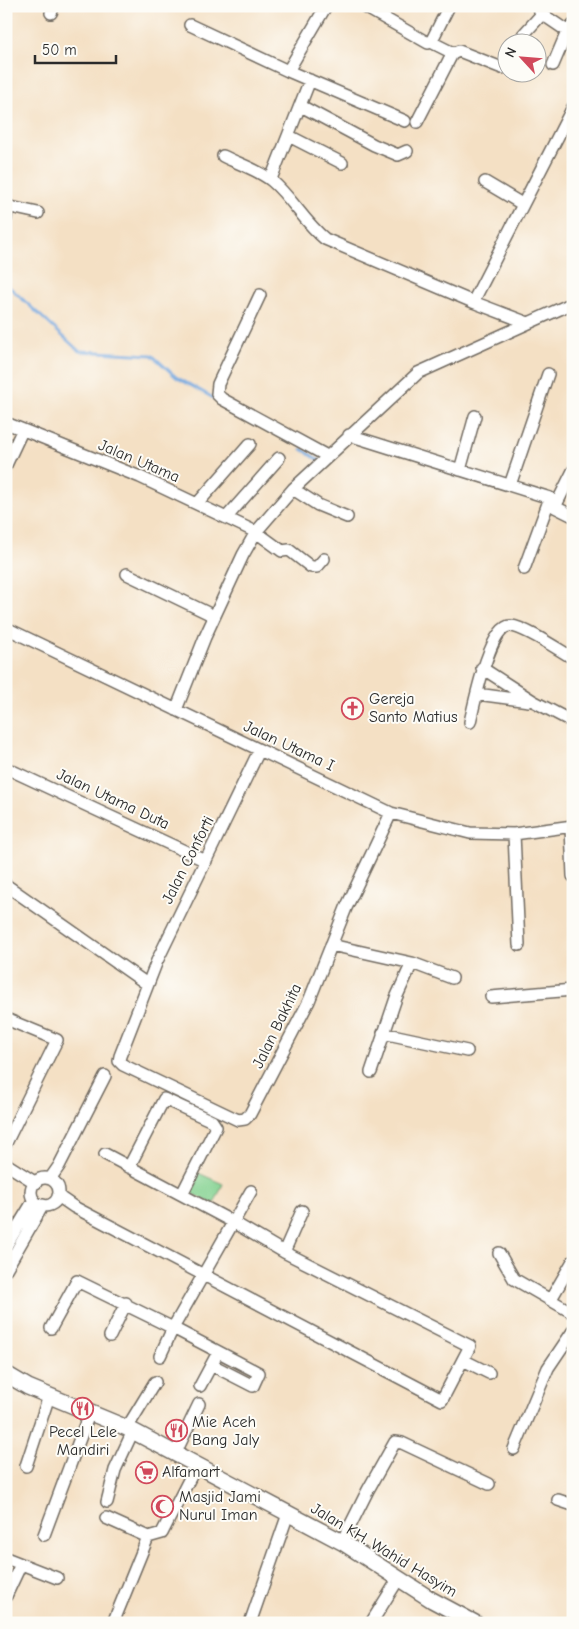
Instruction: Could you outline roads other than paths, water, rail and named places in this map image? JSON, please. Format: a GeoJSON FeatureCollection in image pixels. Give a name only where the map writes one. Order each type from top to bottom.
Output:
{"type":"FeatureCollection","features":[{"type":"Feature","properties":{"kind":"street"},"geometry":{"type":"LineString","coordinates":[[288,71],[326,6]]}},
{"type":"Feature","properties":{"kind":"street"},"geometry":{"type":"LineString","coordinates":[[363,6],[426,41],[453,53]]}},
{"type":"Feature","properties":{"kind":"street"},"geometry":{"type":"LineString","coordinates":[[431,42],[449,6]]}},
{"type":"Feature","properties":{"kind":"street"},"geometry":{"type":"LineString","coordinates":[[525,32],[540,10],[571,30],[553,65]]}},
{"type":"Feature","properties":{"kind":"street"},"geometry":{"type":"LineString","coordinates":[[190,25],[288,71],[405,122]]}},
{"type":"Feature","properties":{"kind":"street"},"geometry":{"type":"LineString","coordinates":[[417,122],[453,53],[459,51],[496,66]]}},
{"type":"Feature","properties":{"kind":"street"},"geometry":{"type":"LineString","coordinates":[[271,180],[310,80]]}},
{"type":"Feature","properties":{"kind":"street"},"geometry":{"type":"LineString","coordinates":[[301,106],[374,145],[398,155],[407,152]]}},
{"type":"Feature","properties":{"kind":"street"},"geometry":{"type":"LineString","coordinates":[[473,302],[573,107]]}},
{"type":"Feature","properties":{"kind":"street"},"geometry":{"type":"LineString","coordinates":[[289,136],[342,163]]}},
{"type":"Feature","properties":{"kind":"street"},"geometry":{"type":"LineString","coordinates":[[224,156],[271,180],[297,207],[312,228],[325,238],[473,302],[528,323]]}},
{"type":"Feature","properties":{"kind":"street"},"geometry":{"type":"LineString","coordinates":[[485,182],[522,204]]}},
{"type":"Feature","properties":{"kind":"street"},"geometry":{"type":"LineString","coordinates":[[6,219],[7,206],[38,213]]}},
{"type":"Feature","properties":{"kind":"street"},"geometry":{"type":"LineString","coordinates":[[260,295],[218,384],[217,394],[222,399],[325,458]]}},
{"type":"Feature","properties":{"kind":"street"},"geometry":{"type":"LineString","coordinates":[[176,710],[214,616],[242,555],[256,532],[293,489],[325,458],[355,437],[418,373],[573,303]]}},
{"type":"Feature","properties":{"kind":"street"},"geometry":{"type":"LineString","coordinates":[[511,481],[548,374]]}},
{"type":"Feature","properties":{"kind":"street"},"geometry":{"type":"LineString","coordinates":[[460,470],[475,416]]}},
{"type":"Feature","properties":{"kind":"street","name":"Jalan Utama"},"geometry":{"type":"LineString","coordinates":[[6,423],[140,477],[256,532],[282,551],[289,550],[311,567],[317,567],[324,559]]}},
{"type":"Feature","properties":{"kind":"street"},"geometry":{"type":"LineString","coordinates":[[6,466],[22,431]]}},
{"type":"Feature","properties":{"kind":"street"},"geometry":{"type":"LineString","coordinates":[[355,437],[460,470],[511,481],[550,498],[524,569]]}},
{"type":"Feature","properties":{"kind":"street"},"geometry":{"type":"LineString","coordinates":[[197,504],[250,444]]}},
{"type":"Feature","properties":{"kind":"street"},"geometry":{"type":"LineString","coordinates":[[226,518],[279,458]]}},
{"type":"Feature","properties":{"kind":"street"},"geometry":{"type":"LineString","coordinates":[[573,471],[555,507],[573,516]]}},
{"type":"Feature","properties":{"kind":"street"},"geometry":{"type":"LineString","coordinates":[[293,489],[318,506],[346,517]]}},
{"type":"Feature","properties":{"kind":"street"},"geometry":{"type":"LineString","coordinates":[[127,574],[214,616]]}},
{"type":"Feature","properties":{"kind":"street"},"geometry":{"type":"LineString","coordinates":[[470,722],[482,668],[501,632],[507,626],[512,626],[526,632],[573,658]]}},
{"type":"Feature","properties":{"kind":"street","name":"Jalan Utama I"},"geometry":{"type":"LineString","coordinates":[[6,628],[391,813],[470,833],[514,834],[572,826]]}},
{"type":"Feature","properties":{"kind":"street"},"geometry":{"type":"LineString","coordinates":[[482,668],[533,701],[573,722]]}},
{"type":"Feature","properties":{"kind":"street"},"geometry":{"type":"LineString","coordinates":[[476,694],[533,701]]}},
{"type":"Feature","properties":{"kind":"street","name":"Jalan Conforti"},"geometry":{"type":"LineString","coordinates":[[120,1056],[147,984],[180,911],[259,751]]}},
{"type":"Feature","properties":{"kind":"street","name":"Jalan Utama Duta"},"geometry":{"type":"LineString","coordinates":[[6,768],[206,861]]}},
{"type":"Feature","properties":{"kind":"street","name":"Jalan Bakhita"},"geometry":{"type":"LineString","coordinates":[[120,1056],[120,1061],[132,1069],[238,1120],[245,1119],[266,1085],[309,1001],[346,908],[391,813]]}},
{"type":"Feature","properties":{"kind":"street"},"geometry":{"type":"LineString","coordinates":[[572,826],[573,876]]}},
{"type":"Feature","properties":{"kind":"street"},"geometry":{"type":"LineString","coordinates":[[514,834],[519,945]]}},
{"type":"Feature","properties":{"kind":"street"},"geometry":{"type":"LineString","coordinates":[[6,885],[147,984]]}},
{"type":"Feature","properties":{"kind":"street"},"geometry":{"type":"LineString","coordinates":[[331,945],[412,964],[452,978]]}},
{"type":"Feature","properties":{"kind":"street"},"geometry":{"type":"LineString","coordinates":[[371,1072],[383,1034],[412,964]]}},
{"type":"Feature","properties":{"kind":"street"},"geometry":{"type":"LineString","coordinates":[[491,997],[573,990]]}},
{"type":"Feature","properties":{"kind":"street"},"geometry":{"type":"LineString","coordinates":[[6,1018],[57,1040],[6,1143]]}},
{"type":"Feature","properties":{"kind":"street"},"geometry":{"type":"LineString","coordinates":[[383,1034],[467,1051]]}},
{"type":"Feature","properties":{"kind":"street"},"geometry":{"type":"LineString","coordinates":[[52,1181],[105,1076]]}},
{"type":"Feature","properties":{"kind":"street"},"geometry":{"type":"LineString","coordinates":[[129,1167],[164,1099],[212,1121],[216,1127],[182,1194]]}},
{"type":"Feature","properties":{"kind":"street"},"geometry":{"type":"LineString","coordinates":[[57,1199],[442,1400],[470,1346],[284,1252],[182,1194],[105,1154]]}},
{"type":"Feature","properties":{"kind":"street"},"geometry":{"type":"LineString","coordinates":[[6,1164],[31,1183],[38,1203],[7,1267]]}},
{"type":"Feature","properties":{"kind":"street"},"geometry":{"type":"LineString","coordinates":[[31,1183],[42,1178],[52,1181],[59,1189],[57,1199],[48,1206],[38,1203]]}},
{"type":"Feature","properties":{"kind":"street"},"geometry":{"type":"LineString","coordinates":[[160,1356],[203,1274],[251,1191]]}},
{"type":"Feature","properties":{"kind":"street"},"geometry":{"type":"LineString","coordinates":[[6,1246],[38,1203]]}},
{"type":"Feature","properties":{"kind":"street"},"geometry":{"type":"LineString","coordinates":[[284,1252],[302,1211]]}},
{"type":"Feature","properties":{"kind":"street"},"geometry":{"type":"LineString","coordinates":[[499,1253],[514,1278],[573,1313]]}},
{"type":"Feature","properties":{"kind":"street"},"geometry":{"type":"LineString","coordinates":[[551,1299],[573,1261]]}},
{"type":"Feature","properties":{"kind":"street"},"geometry":{"type":"LineString","coordinates":[[51,1328],[77,1281],[126,1303],[259,1373],[253,1386],[212,1365]]}},
{"type":"Feature","properties":{"kind":"street"},"geometry":{"type":"LineString","coordinates":[[110,1336],[126,1303]]}},
{"type":"Feature","properties":{"kind":"street"},"geometry":{"type":"LineString","coordinates":[[514,1449],[554,1356],[573,1331]]}},
{"type":"Feature","properties":{"kind":"street"},"geometry":{"type":"LineString","coordinates":[[200,1386],[218,1352]]}},
{"type":"Feature","properties":{"kind":"street"},"geometry":{"type":"LineString","coordinates":[[463,1360],[489,1373]]}},
{"type":"Feature","properties":{"kind":"street","name":"Jalan KH. Wahid Hasyim"},"geometry":{"type":"LineString","coordinates":[[6,1374],[89,1414],[130,1429],[196,1466],[342,1542],[466,1621]]}},
{"type":"Feature","properties":{"kind":"street"},"geometry":{"type":"LineString","coordinates":[[107,1502],[115,1470],[130,1429],[155,1382]]}},
{"type":"Feature","properties":{"kind":"street"},"geometry":{"type":"LineString","coordinates":[[26,1466],[49,1396]]}},
{"type":"Feature","properties":{"kind":"street"},"geometry":{"type":"LineString","coordinates":[[175,1454],[199,1404]]}},
{"type":"Feature","properties":{"kind":"street"},"geometry":{"type":"LineString","coordinates":[[44,1535],[89,1414]]}},
{"type":"Feature","properties":{"kind":"street"},"geometry":{"type":"LineString","coordinates":[[342,1542],[395,1442],[402,1443],[489,1484]]}},
{"type":"Feature","properties":{"kind":"street"},"geometry":{"type":"LineString","coordinates":[[106,1518],[148,1537],[162,1534],[196,1466]]}},
{"type":"Feature","properties":{"kind":"street"},"geometry":{"type":"LineString","coordinates":[[558,1500],[573,1505]]}},
{"type":"Feature","properties":{"kind":"street"},"geometry":{"type":"LineString","coordinates":[[250,1623],[288,1514]]}},
{"type":"Feature","properties":{"kind":"street"},"geometry":{"type":"LineString","coordinates":[[113,1623],[148,1537]]}},
{"type":"Feature","properties":{"kind":"street"},"geometry":{"type":"LineString","coordinates":[[6,1558],[57,1578]]}},
{"type":"Feature","properties":{"kind":"street"},"geometry":{"type":"LineString","coordinates":[[6,1596],[21,1564]]}},
{"type":"Feature","properties":{"kind":"street"},"geometry":{"type":"LineString","coordinates":[[371,1623],[399,1578]]}},
{"type":"Feature","properties":{"kind":"waterway"},"geometry":{"type":"LineString","coordinates":[[6,284],[79,351],[152,355],[176,377],[217,400]]}},
{"type":"Feature","properties":{"kind":"waterway"},"geometry":{"type":"LineString","coordinates":[[302,449],[320,461]]}},
{"type":"Feature","properties":{"kind":"place","name":"Gereja Santo Matius"},"geometry":{"type":"Point","coordinates":[353,708]}},
{"type":"Feature","properties":{"kind":"place","name":"Pecel Lele Mandiri"},"geometry":{"type":"Point","coordinates":[83,1408]}},
{"type":"Feature","properties":{"kind":"place","name":"Mie Aceh Bang Jaly"},"geometry":{"type":"Point","coordinates":[176,1431]}},
{"type":"Feature","properties":{"kind":"place","name":"Alfamart"},"geometry":{"type":"Point","coordinates":[146,1472]}},
{"type":"Feature","properties":{"kind":"place","name":"Masjid Jami Nurul Iman"},"geometry":{"type":"Point","coordinates":[163,1506]}}]}
